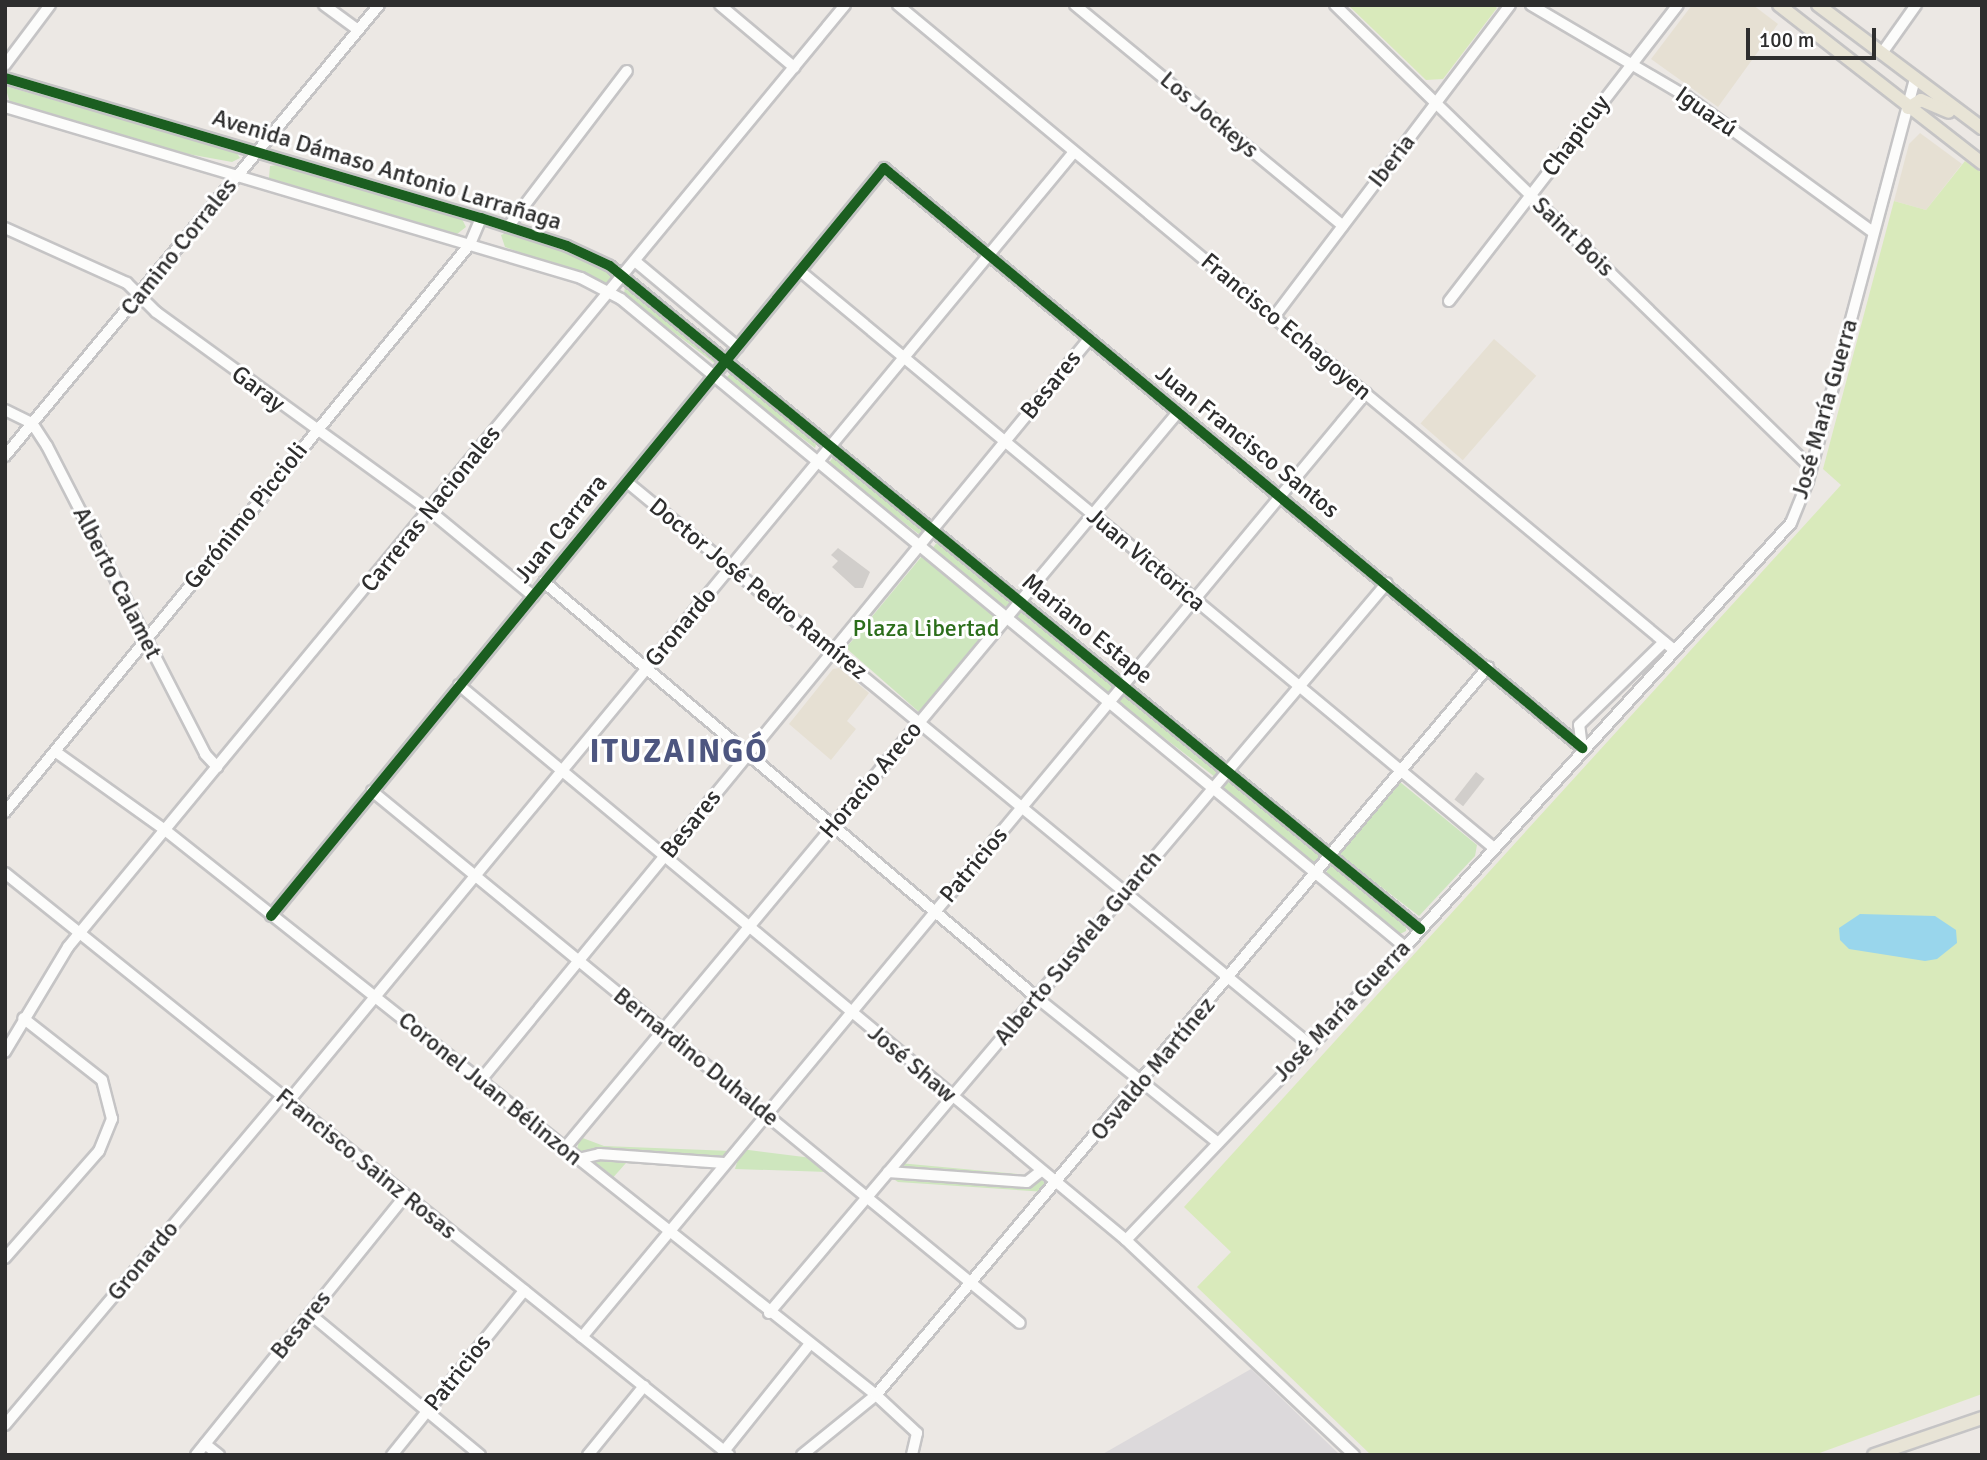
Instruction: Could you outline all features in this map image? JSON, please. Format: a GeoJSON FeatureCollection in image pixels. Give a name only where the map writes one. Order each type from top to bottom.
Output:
{"type":"FeatureCollection","features":[{"type":"Feature","properties":{"kind":"main road"},"geometry":{"type":"LineString","coordinates":[[1779,5],[1982,163]]}},
{"type":"Feature","properties":{"kind":"main road"},"geometry":{"type":"LineString","coordinates":[[1818,5],[1982,130]]}},
{"type":"Feature","properties":{"kind":"main road"},"geometry":{"type":"LineString","coordinates":[[1908,107],[1919,100],[1933,103],[1982,130]]}},
{"type":"Feature","properties":{"kind":"main road"},"geometry":{"type":"LineString","coordinates":[[1874,1455],[1982,1418]]}},
{"type":"Feature","properties":{"kind":"street"},"geometry":{"type":"LineString","coordinates":[[5,65],[50,5]]}},
{"type":"Feature","properties":{"kind":"street"},"geometry":{"type":"LineString","coordinates":[[324,5],[358,30]]}},
{"type":"Feature","properties":{"kind":"street","name":"Camino Corrales"},"geometry":{"type":"LineString","coordinates":[[5,456],[379,5]]}},
{"type":"Feature","properties":{"kind":"street"},"geometry":{"type":"LineString","coordinates":[[720,5],[794,67]]}},
{"type":"Feature","properties":{"kind":"street","name":"Carreras Nacionales"},"geometry":{"type":"LineString","coordinates":[[5,1052],[23,1017],[79,934],[845,5]]}},
{"type":"Feature","properties":{"kind":"street","name":"Francisco Echagoyen"},"geometry":{"type":"LineString","coordinates":[[898,5],[1674,650]]}},
{"type":"Feature","properties":{"kind":"street","name":"Los Jockeys"},"geometry":{"type":"LineString","coordinates":[[1076,5],[1342,226]]}},
{"type":"Feature","properties":{"kind":"street","name":"Saint Bois"},"geometry":{"type":"LineString","coordinates":[[1335,5],[1811,468]]}},
{"type":"Feature","properties":{"kind":"street","name":"Iberia"},"geometry":{"type":"LineString","coordinates":[[1274,317],[1510,5]]}},
{"type":"Feature","properties":{"kind":"street","name":"Iguazú"},"geometry":{"type":"LineString","coordinates":[[1531,5],[1631,63],[1873,232]]}},
{"type":"Feature","properties":{"kind":"street","name":"Chapicuy"},"geometry":{"type":"LineString","coordinates":[[1449,300],[1678,5]]}},
{"type":"Feature","properties":{"kind":"street"},"geometry":{"type":"LineString","coordinates":[[1882,53],[1916,5]]}},
{"type":"Feature","properties":{"kind":"street"},"geometry":{"type":"LineString","coordinates":[[508,227],[627,71]]}},
{"type":"Feature","properties":{"kind":"street","name":"Avenida Dámaso Antonio Larrañaga"},"geometry":{"type":"LineString","coordinates":[[5,78],[481,218],[575,249],[623,275],[727,360]]}},
{"type":"Feature","properties":{"kind":"street","name":"José María Guerra"},"geometry":{"type":"LineString","coordinates":[[1126,1240],[1309,1044],[1405,947],[1582,748],[1791,523],[1811,468],[1915,78]]}},
{"type":"Feature","properties":{"kind":"street","name":"Avenida Dámaso Antonio Larrañaga"},"geometry":{"type":"LineString","coordinates":[[5,107],[470,244],[609,292],[714,376]]}},
{"type":"Feature","properties":{"kind":"street","name":"Gronardo"},"geometry":{"type":"LineString","coordinates":[[5,1424],[374,996],[1073,153]]}},
{"type":"Feature","properties":{"kind":"street","name":"Juan Francisco Santos"},"geometry":{"type":"LineString","coordinates":[[884,168],[1387,583],[1582,748]]}},
{"type":"Feature","properties":{"kind":"street","name":"Juan Carrara"},"geometry":{"type":"LineString","coordinates":[[271,916],[884,168]]}},
{"type":"Feature","properties":{"kind":"street","name":"Gerónimo Piccioli"},"geometry":{"type":"LineString","coordinates":[[5,811],[470,244],[481,218]]}},
{"type":"Feature","properties":{"kind":"street","name":"Garay"},"geometry":{"type":"LineString","coordinates":[[5,228],[127,283],[315,432],[430,511],[533,596]]}},
{"type":"Feature","properties":{"kind":"street"},"geometry":{"type":"LineString","coordinates":[[635,261],[738,347]]}},
{"type":"Feature","properties":{"kind":"street","name":"Juan Victorica"},"geometry":{"type":"LineString","coordinates":[[800,271],[1494,848]]}},
{"type":"Feature","properties":{"kind":"street","name":"Besares"},"geometry":{"type":"LineString","coordinates":[[480,1081],[1088,339]]}},
{"type":"Feature","properties":{"kind":"street","name":"Mariano Estape"},"geometry":{"type":"LineString","coordinates":[[727,360],[1420,929]]}},
{"type":"Feature","properties":{"kind":"street","name":"Mariano Estape"},"geometry":{"type":"LineString","coordinates":[[714,376],[1405,947]]}},
{"type":"Feature","properties":{"kind":"street","name":"Patricios"},"geometry":{"type":"LineString","coordinates":[[582,1337],[765,1112],[1124,686],[1366,393]]}},
{"type":"Feature","properties":{"kind":"street"},"geometry":{"type":"LineString","coordinates":[[5,410],[32,423]]}},
{"type":"Feature","properties":{"kind":"street","name":"Horacio Areco"},"geometry":{"type":"LineString","coordinates":[[564,1149],[1178,412]]}},
{"type":"Feature","properties":{"kind":"street","name":"Alberto Calamet"},"geometry":{"type":"LineString","coordinates":[[32,423],[205,754],[217,767]]}},
{"type":"Feature","properties":{"kind":"street","name":"Doctor José Pedro Ramírez"},"geometry":{"type":"LineString","coordinates":[[627,482],[1232,976],[1309,1044]]}},
{"type":"Feature","properties":{"kind":"street"},"geometry":{"type":"LineString","coordinates":[[544,582],[1036,997],[1218,1143]]}},
{"type":"Feature","properties":{"kind":"street","name":"Alberto Susviela Guarch"},"geometry":{"type":"LineString","coordinates":[[769,1313],[1387,583]]}},
{"type":"Feature","properties":{"kind":"street"},"geometry":{"type":"LineString","coordinates":[[1582,748],[1579,725],[1664,642]]}},
{"type":"Feature","properties":{"kind":"street","name":"Osvaldo Martínez"},"geometry":{"type":"LineString","coordinates":[[802,1455],[876,1395],[1232,976],[1329,855],[1488,667]]}},
{"type":"Feature","properties":{"kind":"street","name":"José Shaw"},"geometry":{"type":"LineString","coordinates":[[459,685],[1040,1172],[1126,1240],[1354,1455]]}},
{"type":"Feature","properties":{"kind":"street","name":"Coronel Juan Bélinzon"},"geometry":{"type":"LineString","coordinates":[[56,752],[165,830],[809,1345],[876,1395],[917,1433],[912,1455]]}},
{"type":"Feature","properties":{"kind":"street","name":"Bernardino Duhalde"},"geometry":{"type":"LineString","coordinates":[[372,791],[1020,1323]]}},
{"type":"Feature","properties":{"kind":"street","name":"Francisco Sainz Rosas"},"geometry":{"type":"LineString","coordinates":[[5,873],[726,1453]]}},
{"type":"Feature","properties":{"kind":"street"},"geometry":{"type":"LineString","coordinates":[[5,1258],[99,1151],[112,1119],[102,1080],[23,1017]]}},
{"type":"Feature","properties":{"kind":"street"},"geometry":{"type":"LineString","coordinates":[[578,1160],[598,1154],[724,1163]]}},
{"type":"Feature","properties":{"kind":"street"},"geometry":{"type":"LineString","coordinates":[[888,1172],[1027,1182],[1040,1172]]}},
{"type":"Feature","properties":{"kind":"street","name":"Besares"},"geometry":{"type":"LineString","coordinates":[[196,1455],[405,1196]]}},
{"type":"Feature","properties":{"kind":"street","name":"Patricios"},"geometry":{"type":"LineString","coordinates":[[392,1455],[524,1291]]}},
{"type":"Feature","properties":{"kind":"street"},"geometry":{"type":"LineString","coordinates":[[310,1314],[480,1455]]}},
{"type":"Feature","properties":{"kind":"street"},"geometry":{"type":"LineString","coordinates":[[726,1453],[809,1345]]}},
{"type":"Feature","properties":{"kind":"street"},"geometry":{"type":"LineString","coordinates":[[588,1455],[644,1386]]}},
{"type":"Feature","properties":{"kind":"street"},"geometry":{"type":"LineString","coordinates":[[205,1444],[219,1455]]}},
{"type":"Feature","properties":{"kind":"shaded area"},"geometry":{"type":"Polygon","coordinates":[[[1692,5],[1753,5],[1778,24],[1718,107],[1651,59],[1692,5]]]}},
{"type":"Feature","properties":{"kind":"shaded area"},"geometry":{"type":"Polygon","coordinates":[[[1920,133],[1962,164],[1926,210],[1894,201],[1909,144],[1920,133]]]}},
{"type":"Feature","properties":{"kind":"shaded area"},"geometry":{"type":"Polygon","coordinates":[[[1494,339],[1536,376],[1463,460],[1421,424],[1494,339]]]}},
{"type":"Feature","properties":{"kind":"shaded area"},"geometry":{"type":"Polygon","coordinates":[[[839,668],[869,693],[847,721],[856,729],[831,760],[789,724],[833,669],[839,668]]]}},
{"type":"Feature","properties":{"kind":"shaded area"},"geometry":{"type":"Polygon","coordinates":[[[1251,1369],[1340,1455],[1101,1455],[1251,1369]]]}},
{"type":"Feature","properties":{"kind":"green space"},"geometry":{"type":"Polygon","coordinates":[[[1348,5],[1493,5],[1497,8],[1443,79],[1426,80],[1348,5]]]}},
{"type":"Feature","properties":{"kind":"green space"},"geometry":{"type":"Polygon","coordinates":[[[5,86],[236,152],[240,158],[232,162],[188,154],[10,103],[5,86]]]}},
{"type":"Feature","properties":{"kind":"green space"},"geometry":{"type":"Polygon","coordinates":[[[1965,161],[1982,173],[1982,1394],[1814,1455],[1371,1455],[1197,1287],[1231,1252],[1184,1207],[1841,485],[1823,469],[1894,201],[1926,210],[1965,161]]]}},
{"type":"Feature","properties":{"kind":"green space"},"geometry":{"type":"Polygon","coordinates":[[[277,165],[462,219],[466,227],[457,234],[269,178],[270,166],[277,165]]]}},
{"type":"Feature","properties":{"kind":"green space"},"geometry":{"type":"Polygon","coordinates":[[[509,232],[588,260],[610,272],[613,281],[603,283],[505,247],[501,235],[509,232]]]}},
{"type":"Feature","properties":{"kind":"green space"},"geometry":{"type":"Polygon","coordinates":[[[625,285],[718,359],[717,365],[624,295],[625,285]]]}},
{"type":"Feature","properties":{"kind":"green space"},"geometry":{"type":"Polygon","coordinates":[[[732,372],[817,441],[815,448],[725,379],[732,372]]]}},
{"type":"Feature","properties":{"kind":"green space"},"geometry":{"type":"Polygon","coordinates":[[[834,456],[922,528],[920,535],[828,464],[834,456]]]}},
{"type":"Feature","properties":{"kind":"green space"},"geometry":{"type":"Polygon","coordinates":[[[938,541],[1010,599],[1009,605],[1003,608],[932,549],[938,541]]]}},
{"type":"Feature","properties":{"kind":"green space","name":"Plaza Libertad"},"geometry":{"type":"Polygon","coordinates":[[[922,556],[994,614],[996,622],[919,712],[846,648],[922,556]]]}},
{"type":"Feature","properties":{"kind":"green space"},"geometry":{"type":"Polygon","coordinates":[[[1020,611],[1114,686],[1110,695],[1017,619],[1020,611]]]}},
{"type":"Feature","properties":{"kind":"green space"},"geometry":{"type":"Polygon","coordinates":[[[1123,695],[1217,770],[1215,777],[1119,703],[1123,695]]]}},
{"type":"Feature","properties":{"kind":"green space"},"geometry":{"type":"Polygon","coordinates":[[[1227,781],[1320,855],[1320,860],[1314,864],[1224,788],[1227,781]]]}},
{"type":"Feature","properties":{"kind":"green space"},"geometry":{"type":"Polygon","coordinates":[[[1400,782],[1477,845],[1475,856],[1419,916],[1337,853],[1400,782]]]}},
{"type":"Feature","properties":{"kind":"green space"},"geometry":{"type":"Polygon","coordinates":[[[1330,865],[1406,926],[1406,931],[1400,934],[1326,873],[1330,865]]]}},
{"type":"Feature","properties":{"kind":"green space"},"geometry":{"type":"Polygon","coordinates":[[[580,1137],[604,1146],[731,1151],[716,1169],[626,1163],[610,1181],[576,1153],[580,1137]]]}},
{"type":"Feature","properties":{"kind":"green space"},"geometry":{"type":"Polygon","coordinates":[[[741,1149],[812,1158],[828,1172],[735,1169],[741,1149]]]}},
{"type":"Feature","properties":{"kind":"green space"},"geometry":{"type":"Polygon","coordinates":[[[899,1163],[1028,1175],[1033,1169],[1048,1187],[1046,1192],[898,1182],[892,1178],[899,1163]]]}},
{"type":"Feature","properties":{"kind":"water"},"geometry":{"type":"Polygon","coordinates":[[[1860,914],[1935,916],[1956,930],[1957,943],[1937,959],[1925,961],[1849,949],[1840,940],[1839,928],[1860,914]]]}},
{"type":"Feature","properties":{"kind":"building"},"geometry":{"type":"Polygon","coordinates":[[[838,548],[870,572],[863,588],[855,588],[832,567],[838,561],[831,555],[838,548]]]}},
{"type":"Feature","properties":{"kind":"building"},"geometry":{"type":"Polygon","coordinates":[[[1476,772],[1485,779],[1463,806],[1454,800],[1476,772]]]}},
{"type":"Feature","properties":{"kind":"cycle path"},"geometry":{"type":"LineString","coordinates":[[5,78],[481,218],[567,246],[610,266],[1420,929]]}},
{"type":"Feature","properties":{"kind":"cycle path"},"geometry":{"type":"LineString","coordinates":[[271,916],[884,168],[1582,748]]}},
{"type":"Feature","properties":{"kind":"district","name":"ITUZAINGÓ"},"geometry":{"type":"Point","coordinates":[679,752]}}]}
